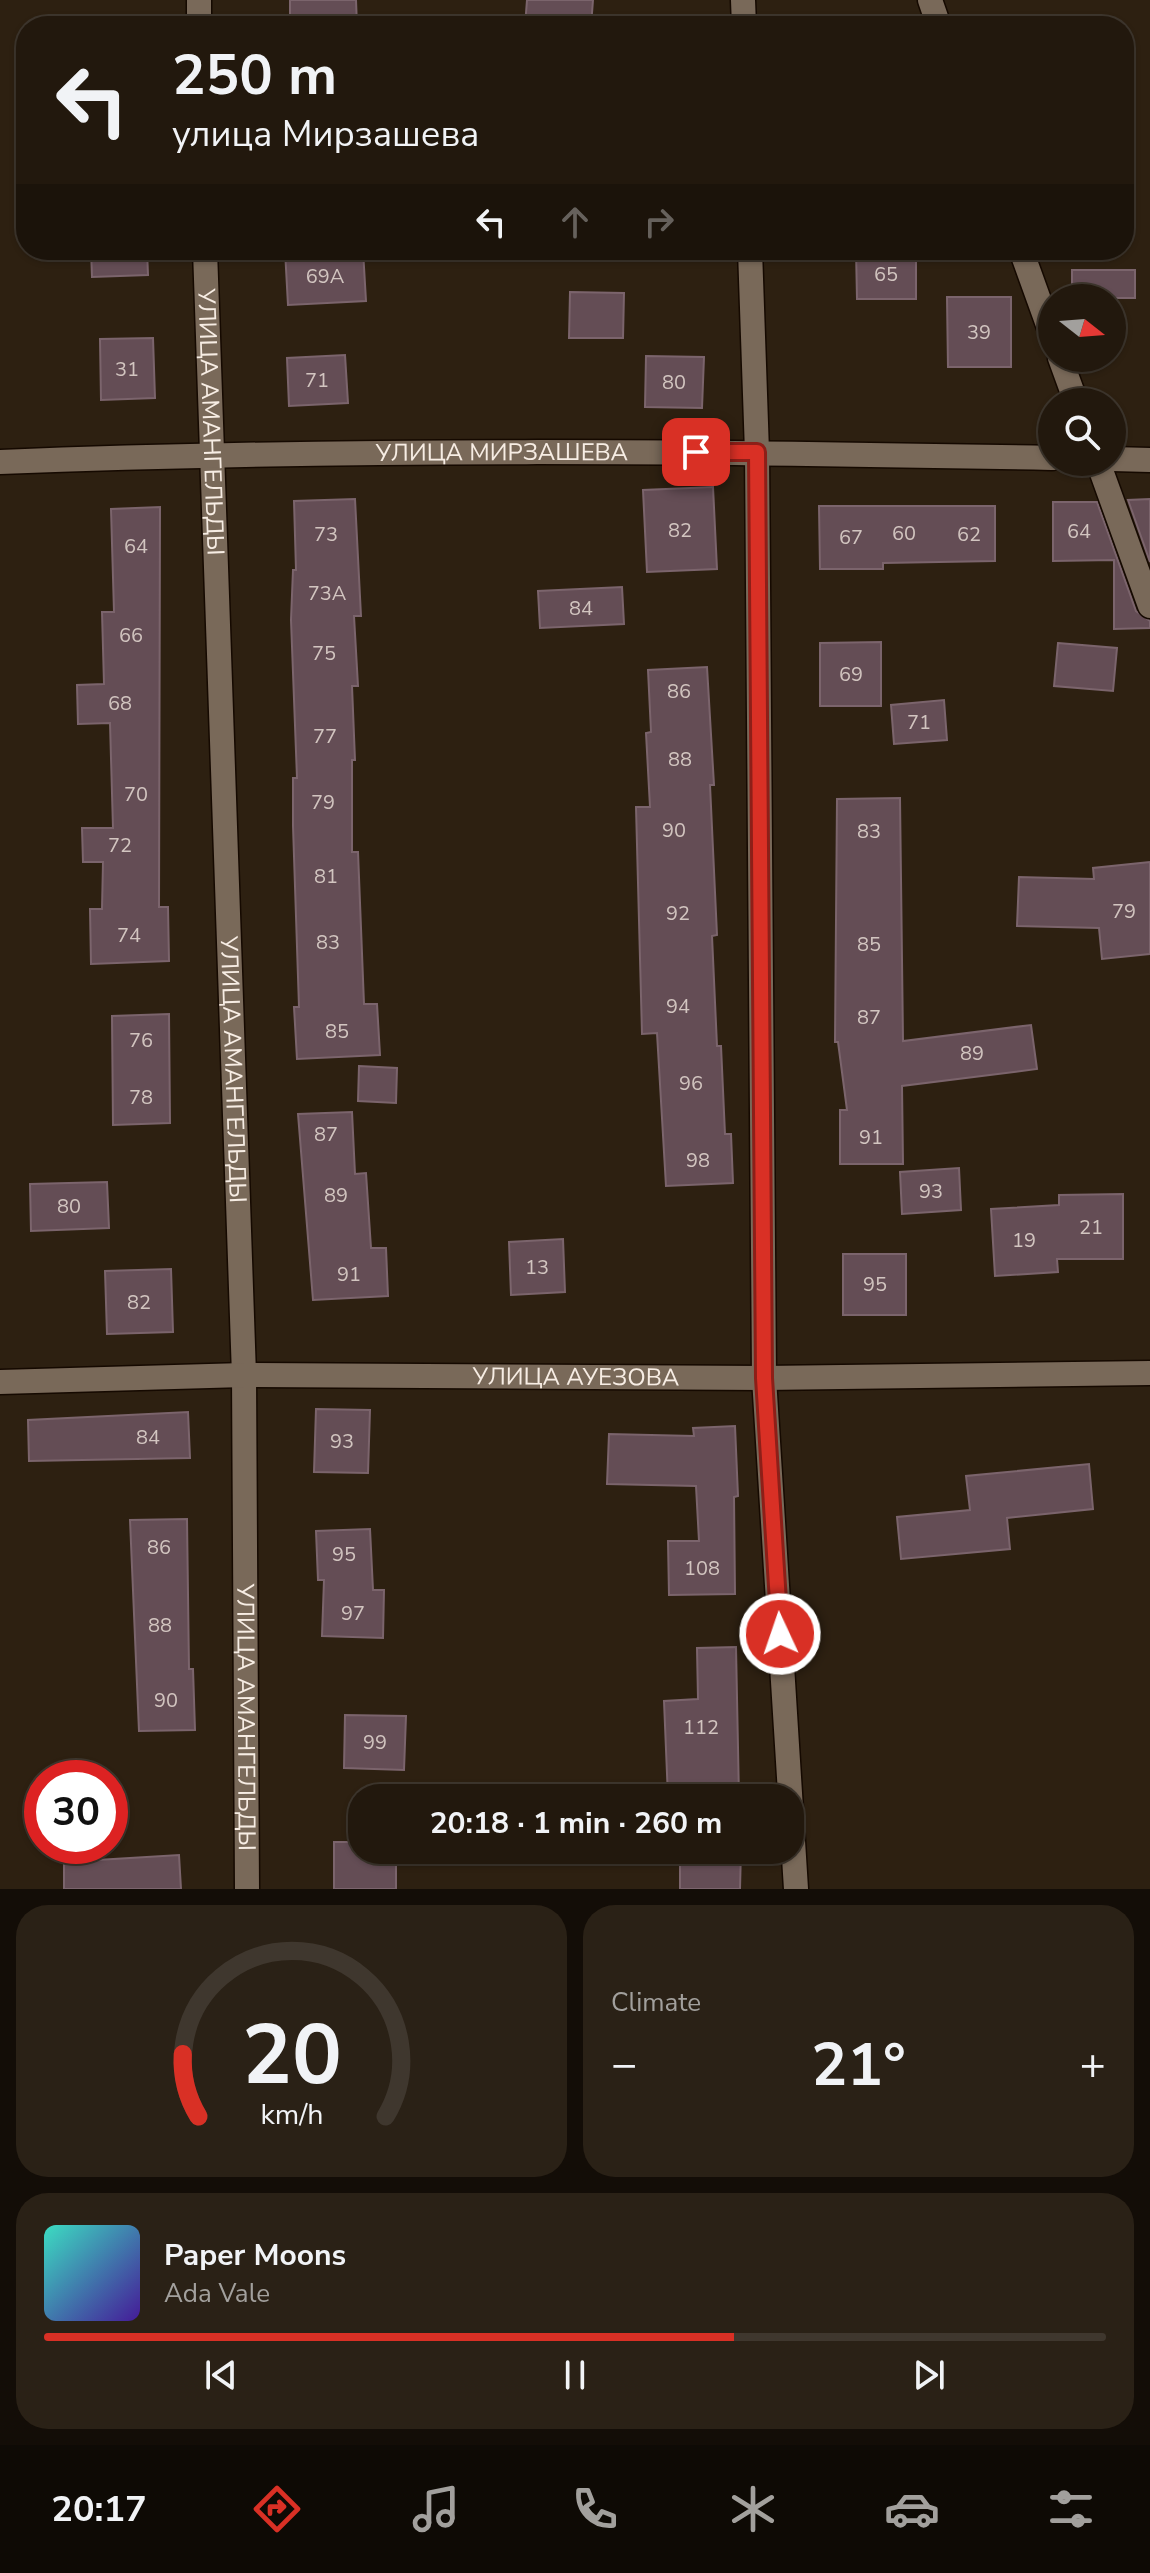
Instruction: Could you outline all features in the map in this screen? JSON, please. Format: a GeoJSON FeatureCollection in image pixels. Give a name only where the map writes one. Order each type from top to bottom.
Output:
{"type":"FeatureCollection","features":[{"type":"Feature","properties":{"kind":"street","name":"УЛИЦА АМАНГЕЛЬДЫ"},"geometry":{"type":"LineString","coordinates":[[205,260],[244,1375],[247,1889]]}},
{"type":"Feature","properties":{"kind":"street"},"geometry":{"type":"LineString","coordinates":[[750,260],[757,452],[764,1378],[796,1889]]}},
{"type":"Feature","properties":{"kind":"street"},"geometry":{"type":"LineString","coordinates":[[1025,260],[1038,297]]}},
{"type":"Feature","properties":{"kind":"street","name":"УЛИЦА МИРЗАШЕВА"},"geometry":{"type":"LineString","coordinates":[[0,462],[210,453],[757,452],[1038,458]]}},
{"type":"Feature","properties":{"kind":"street"},"geometry":{"type":"LineString","coordinates":[[1126,459],[1150,460]]}},
{"type":"Feature","properties":{"kind":"street"},"geometry":{"type":"LineString","coordinates":[[1103,476],[1150,606]]}},
{"type":"Feature","properties":{"kind":"street","name":"УЛИЦА АУЕЗОВА"},"geometry":{"type":"LineString","coordinates":[[0,1382],[244,1375],[764,1378],[1150,1373]]}},
{"type":"Feature","properties":{"kind":"building"},"geometry":{"type":"Polygon","coordinates":[[[290,0],[356,0],[357,16],[290,16],[290,0]]]}},
{"type":"Feature","properties":{"kind":"building"},"geometry":{"type":"Polygon","coordinates":[[[527,0],[593,0],[592,16],[526,16],[527,0]]]}},
{"type":"Feature","properties":{"kind":"building"},"geometry":{"type":"Polygon","coordinates":[[[91,260],[147,260],[148,275],[92,277],[91,260]]]}},
{"type":"Feature","properties":{"kind":"building"},"geometry":{"type":"Polygon","coordinates":[[[286,260],[364,260],[366,301],[288,305],[286,260]]]}},
{"type":"Feature","properties":{"kind":"building"},"geometry":{"type":"Polygon","coordinates":[[[856,260],[916,260],[916,299],[857,299],[856,260]]]}},
{"type":"Feature","properties":{"kind":"building"},"geometry":{"type":"Polygon","coordinates":[[[1072,270],[1135,270],[1135,298],[1126,298],[1126,284],[1072,284],[1072,270]]]}},
{"type":"Feature","properties":{"kind":"building"},"geometry":{"type":"Polygon","coordinates":[[[570,292],[624,293],[623,338],[569,338],[570,292]]]}},
{"type":"Feature","properties":{"kind":"building"},"geometry":{"type":"Polygon","coordinates":[[[947,297],[1011,297],[1011,367],[948,367],[947,297]]]}},
{"type":"Feature","properties":{"kind":"building"},"geometry":{"type":"Polygon","coordinates":[[[153,338],[155,398],[101,400],[100,339],[153,338]]]}},
{"type":"Feature","properties":{"kind":"building"},"geometry":{"type":"Polygon","coordinates":[[[345,355],[348,403],[289,406],[287,358],[345,355]]]}},
{"type":"Feature","properties":{"kind":"building"},"geometry":{"type":"Polygon","coordinates":[[[646,356],[704,357],[702,408],[645,407],[646,356]]]}},
{"type":"Feature","properties":{"kind":"building"},"geometry":{"type":"Polygon","coordinates":[[[713,487],[717,569],[647,572],[643,490],[713,487]]]}},
{"type":"Feature","properties":{"kind":"building"},"geometry":{"type":"Polygon","coordinates":[[[355,499],[361,616],[354,616],[358,686],[352,686],[355,760],[352,760],[352,852],[358,852],[364,1004],[377,1004],[380,1055],[297,1059],[294,1007],[299,1007],[293,778],[297,778],[291,620],[293,570],[296,570],[294,501],[355,499]]]}},
{"type":"Feature","properties":{"kind":"building"},"geometry":{"type":"Polygon","coordinates":[[[1150,499],[1150,562],[1128,500],[1150,499]]]}},
{"type":"Feature","properties":{"kind":"building"},"geometry":{"type":"Polygon","coordinates":[[[1053,502],[1097,502],[1136,611],[1150,621],[1150,628],[1114,629],[1114,560],[1053,561],[1053,502]]]}},
{"type":"Feature","properties":{"kind":"building"},"geometry":{"type":"Polygon","coordinates":[[[819,506],[995,506],[995,561],[883,563],[883,569],[820,569],[819,506]]]}},
{"type":"Feature","properties":{"kind":"building"},"geometry":{"type":"Polygon","coordinates":[[[160,507],[159,907],[168,907],[169,961],[91,964],[90,909],[102,909],[103,862],[83,862],[82,828],[113,828],[110,723],[78,724],[77,685],[104,684],[102,612],[114,612],[111,509],[160,507]]]}},
{"type":"Feature","properties":{"kind":"building"},"geometry":{"type":"Polygon","coordinates":[[[622,587],[624,624],[540,628],[538,591],[622,587]]]}},
{"type":"Feature","properties":{"kind":"building"},"geometry":{"type":"Polygon","coordinates":[[[881,642],[881,706],[820,706],[820,643],[881,642]]]}},
{"type":"Feature","properties":{"kind":"building"},"geometry":{"type":"Polygon","coordinates":[[[1058,643],[1117,648],[1113,691],[1054,686],[1058,643]]]}},
{"type":"Feature","properties":{"kind":"building"},"geometry":{"type":"Polygon","coordinates":[[[707,667],[714,785],[710,785],[717,935],[712,936],[717,1046],[721,1046],[725,1134],[731,1134],[733,1183],[666,1186],[657,1033],[642,1034],[636,807],[650,807],[646,733],[651,732],[648,670],[707,667]]]}},
{"type":"Feature","properties":{"kind":"building"},"geometry":{"type":"Polygon","coordinates":[[[944,700],[947,740],[894,744],[891,705],[944,700]]]}},
{"type":"Feature","properties":{"kind":"building"},"geometry":{"type":"Polygon","coordinates":[[[900,798],[903,1041],[1031,1025],[1037,1069],[902,1086],[903,1164],[840,1164],[840,1110],[847,1110],[838,1042],[835,1042],[837,799],[900,798]]]}},
{"type":"Feature","properties":{"kind":"building"},"geometry":{"type":"Polygon","coordinates":[[[1150,862],[1150,954],[1102,959],[1099,928],[1017,926],[1019,877],[1094,879],[1093,868],[1150,862]]]}},
{"type":"Feature","properties":{"kind":"building"},"geometry":{"type":"Polygon","coordinates":[[[169,1014],[170,1123],[113,1125],[112,1016],[169,1014]]]}},
{"type":"Feature","properties":{"kind":"building"},"geometry":{"type":"Polygon","coordinates":[[[359,1066],[397,1068],[396,1103],[358,1101],[359,1066]]]}},
{"type":"Feature","properties":{"kind":"building"},"geometry":{"type":"Polygon","coordinates":[[[352,1112],[355,1174],[366,1173],[371,1248],[386,1248],[388,1296],[313,1300],[298,1114],[352,1112]]]}},
{"type":"Feature","properties":{"kind":"building"},"geometry":{"type":"Polygon","coordinates":[[[959,1168],[961,1210],[902,1214],[900,1172],[959,1168]]]}},
{"type":"Feature","properties":{"kind":"building"},"geometry":{"type":"Polygon","coordinates":[[[107,1182],[109,1228],[31,1231],[30,1184],[107,1182]]]}},
{"type":"Feature","properties":{"kind":"building"},"geometry":{"type":"Polygon","coordinates":[[[1123,1194],[1123,1259],[1057,1259],[1058,1272],[995,1276],[991,1209],[1059,1205],[1059,1195],[1123,1194]]]}},
{"type":"Feature","properties":{"kind":"building"},"geometry":{"type":"Polygon","coordinates":[[[563,1239],[565,1292],[511,1295],[509,1242],[563,1239]]]}},
{"type":"Feature","properties":{"kind":"building"},"geometry":{"type":"Polygon","coordinates":[[[843,1254],[906,1254],[906,1315],[843,1315],[843,1254]]]}},
{"type":"Feature","properties":{"kind":"building"},"geometry":{"type":"Polygon","coordinates":[[[171,1269],[173,1332],[107,1334],[105,1271],[171,1269]]]}},
{"type":"Feature","properties":{"kind":"building"},"geometry":{"type":"Polygon","coordinates":[[[316,1409],[370,1410],[368,1473],[314,1472],[316,1409]]]}},
{"type":"Feature","properties":{"kind":"building"},"geometry":{"type":"Polygon","coordinates":[[[188,1412],[190,1458],[29,1461],[28,1420],[188,1412]]]}},
{"type":"Feature","properties":{"kind":"building"},"geometry":{"type":"Polygon","coordinates":[[[735,1426],[738,1496],[734,1497],[735,1594],[669,1595],[668,1541],[699,1541],[696,1486],[607,1484],[609,1434],[694,1436],[693,1428],[735,1426]]]}},
{"type":"Feature","properties":{"kind":"building"},"geometry":{"type":"Polygon","coordinates":[[[1089,1464],[1093,1509],[1007,1518],[1010,1549],[901,1559],[897,1517],[970,1510],[966,1476],[1089,1464]]]}},
{"type":"Feature","properties":{"kind":"building"},"geometry":{"type":"Polygon","coordinates":[[[187,1519],[189,1669],[193,1669],[195,1730],[139,1731],[130,1520],[187,1519]]]}},
{"type":"Feature","properties":{"kind":"building"},"geometry":{"type":"Polygon","coordinates":[[[370,1529],[373,1590],[384,1590],[383,1638],[322,1636],[324,1580],[318,1580],[316,1531],[370,1529]]]}},
{"type":"Feature","properties":{"kind":"building"},"geometry":{"type":"Polygon","coordinates":[[[736,1647],[739,1784],[667,1784],[664,1701],[698,1699],[697,1648],[736,1647]]]}},
{"type":"Feature","properties":{"kind":"building"},"geometry":{"type":"Polygon","coordinates":[[[345,1715],[406,1716],[404,1770],[344,1768],[345,1715]]]}},
{"type":"Feature","properties":{"kind":"building"},"geometry":{"type":"Polygon","coordinates":[[[334,1842],[348,1842],[348,1864],[396,1864],[396,1889],[334,1889],[334,1842]]]}},
{"type":"Feature","properties":{"kind":"building"},"geometry":{"type":"Polygon","coordinates":[[[179,1855],[181,1889],[64,1889],[64,1864],[128,1864],[128,1858],[179,1855]]]}},
{"type":"Feature","properties":{"kind":"building"},"geometry":{"type":"Polygon","coordinates":[[[680,1864],[741,1864],[740,1889],[680,1889],[680,1864]]]}},
{"type":"Feature","properties":{"kind":"route"},"geometry":{"type":"LineString","coordinates":[[696,452],[757,452],[764,1378],[780,1634]]}}]}
